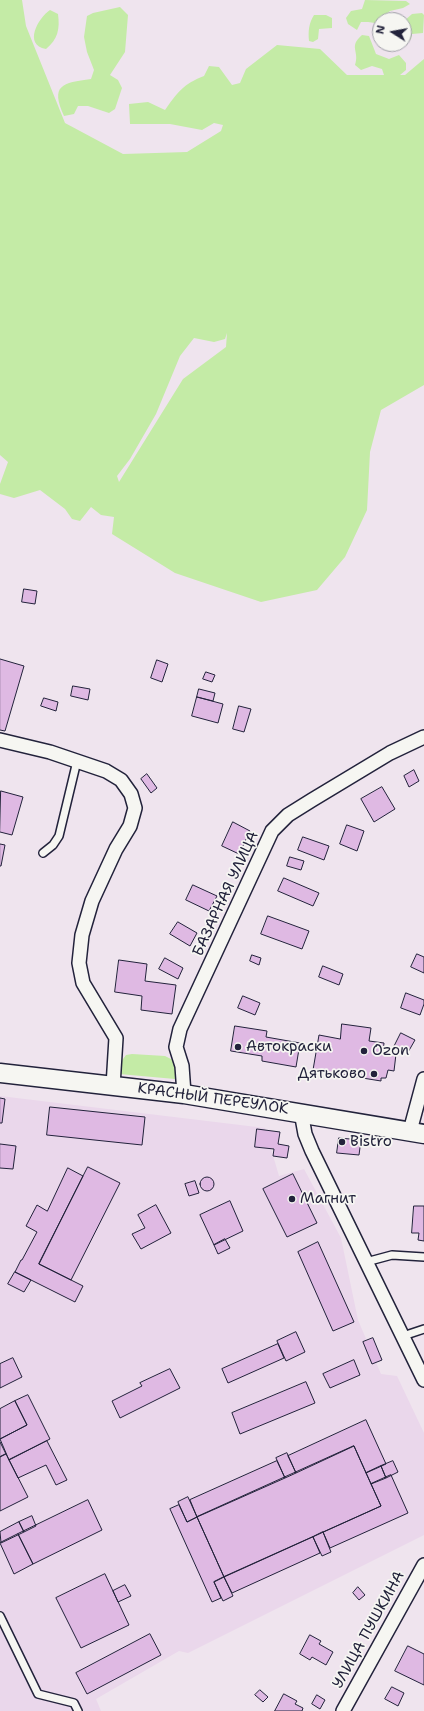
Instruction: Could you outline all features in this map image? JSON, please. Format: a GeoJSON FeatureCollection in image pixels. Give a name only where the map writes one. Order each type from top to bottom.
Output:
{"type":"FeatureCollection","features":[{"type":"Feature","properties":{"kind":"main road","name":"КРАСНЫЙ ПЕРЕУЛОК"},"geometry":{"type":"LineString","coordinates":[[0,1073],[184,1094],[301,1112],[417,1133]]}},
{"type":"Feature","properties":{"kind":"street","name":"БАЗАРНАЯ УЛИЦА"},"geometry":{"type":"LineString","coordinates":[[184,1094],[182,1066],[176,1047],[180,1029],[272,831],[288,815],[300,807],[390,753],[424,737]]}},
{"type":"Feature","properties":{"kind":"street"},"geometry":{"type":"LineString","coordinates":[[0,740],[50,752],[106,771],[121,780],[131,794],[135,808],[130,826],[116,849],[92,900],[82,935],[79,963],[83,983],[116,1038],[113,1086]]}},
{"type":"Feature","properties":{"kind":"street"},"geometry":{"type":"LineString","coordinates":[[417,1133],[424,1079]]}},
{"type":"Feature","properties":{"kind":"street"},"geometry":{"type":"LineString","coordinates":[[301,1112],[305,1134],[312,1151],[424,1380]]}},
{"type":"Feature","properties":{"kind":"street","name":"УЛИЦА ПУШКИНА"},"geometry":{"type":"LineString","coordinates":[[343,1711],[424,1565]]}},
{"type":"Feature","properties":{"kind":"lane"},"geometry":{"type":"LineString","coordinates":[[43,853],[53,845],[59,836],[77,761]]}},
{"type":"Feature","properties":{"kind":"lane"},"geometry":{"type":"LineString","coordinates":[[366,1262],[392,1255],[424,1257]]}},
{"type":"Feature","properties":{"kind":"lane"},"geometry":{"type":"LineString","coordinates":[[403,1336],[424,1329]]}},
{"type":"Feature","properties":{"kind":"lane"},"geometry":{"type":"LineString","coordinates":[[0,1616],[38,1694],[74,1703],[78,1711]]}},
{"type":"Feature","properties":{"kind":"shaded area"},"geometry":{"type":"Polygon","coordinates":[[[0,1096],[265,1128],[279,1176],[304,1169],[341,1238],[358,1320],[381,1374],[397,1376],[424,1433],[424,1535],[188,1653],[179,1651],[96,1699],[101,1711],[0,1711],[0,1096]]]}},
{"type":"Feature","properties":{"kind":"green space"},"geometry":{"type":"Polygon","coordinates":[[[0,0],[22,0],[26,26],[65,123],[123,154],[187,152],[221,131],[223,125],[214,123],[202,130],[170,124],[130,124],[129,104],[148,102],[165,110],[181,90],[191,82],[204,76],[209,66],[219,67],[232,85],[240,83],[246,69],[277,45],[320,49],[347,75],[384,75],[382,69],[372,66],[361,70],[355,65],[355,46],[358,39],[362,35],[369,36],[372,44],[372,52],[375,52],[376,54],[389,59],[399,55],[406,63],[406,70],[400,75],[405,75],[424,59],[424,385],[381,410],[370,452],[367,510],[345,557],[317,590],[261,602],[175,573],[112,534],[114,517],[101,515],[91,507],[80,521],[72,519],[65,509],[40,490],[14,498],[0,494],[0,484],[8,462],[0,455],[0,0]],[[227,333],[225,339],[214,342],[194,338],[180,356],[156,414],[130,459],[117,476],[119,482],[183,379],[226,347],[227,333]]]}},
{"type":"Feature","properties":{"kind":"green space"},"geometry":{"type":"Polygon","coordinates":[[[365,0],[406,1],[410,4],[403,8],[389,12],[372,12],[372,23],[361,22],[357,30],[348,24],[346,18],[351,11],[362,9],[365,0]]]}},
{"type":"Feature","properties":{"kind":"green space"},"geometry":{"type":"Polygon","coordinates":[[[120,7],[128,15],[125,52],[110,75],[118,80],[122,88],[115,109],[109,113],[88,106],[78,106],[74,114],[64,116],[58,98],[61,87],[73,82],[91,79],[94,70],[87,52],[84,37],[87,16],[93,13],[120,7]]]}},
{"type":"Feature","properties":{"kind":"green space"},"geometry":{"type":"Polygon","coordinates":[[[50,10],[58,14],[59,24],[56,37],[46,49],[39,47],[35,42],[34,37],[37,25],[50,10]]]}},
{"type":"Feature","properties":{"kind":"green space"},"geometry":{"type":"Polygon","coordinates":[[[422,13],[424,15],[423,33],[412,34],[412,14],[422,13]]]}},
{"type":"Feature","properties":{"kind":"green space"},"geometry":{"type":"Polygon","coordinates":[[[314,15],[326,15],[332,18],[332,28],[319,29],[318,39],[313,42],[309,41],[309,34],[310,24],[314,15]]]}},
{"type":"Feature","properties":{"kind":"green space"},"geometry":{"type":"Polygon","coordinates":[[[126,1055],[165,1056],[175,1061],[175,1079],[119,1074],[118,1066],[126,1055]]]}},
{"type":"Feature","properties":{"kind":"building"},"geometry":{"type":"Polygon","coordinates":[[[24,589],[37,591],[35,604],[22,602],[24,589]]]}},
{"type":"Feature","properties":{"kind":"building"},"geometry":{"type":"Polygon","coordinates":[[[0,659],[24,666],[5,731],[0,730],[0,659]]]}},
{"type":"Feature","properties":{"kind":"building"},"geometry":{"type":"Polygon","coordinates":[[[157,660],[168,664],[162,682],[151,678],[157,660]]]}},
{"type":"Feature","properties":{"kind":"building"},"geometry":{"type":"Polygon","coordinates":[[[206,672],[215,675],[212,682],[203,679],[206,672]]]}},
{"type":"Feature","properties":{"kind":"building"},"geometry":{"type":"Polygon","coordinates":[[[73,686],[90,689],[88,700],[71,696],[73,686]]]}},
{"type":"Feature","properties":{"kind":"building"},"geometry":{"type":"Polygon","coordinates":[[[199,689],[215,693],[213,701],[197,697],[199,689]]]}},
{"type":"Feature","properties":{"kind":"building"},"geometry":{"type":"Polygon","coordinates":[[[197,697],[223,704],[218,723],[192,716],[197,697]]]}},
{"type":"Feature","properties":{"kind":"building"},"geometry":{"type":"Polygon","coordinates":[[[44,698],[58,702],[56,711],[41,706],[44,698]]]}},
{"type":"Feature","properties":{"kind":"building"},"geometry":{"type":"Polygon","coordinates":[[[239,706],[251,709],[244,732],[233,729],[239,706]]]}},
{"type":"Feature","properties":{"kind":"building"},"geometry":{"type":"Polygon","coordinates":[[[414,770],[419,781],[409,787],[404,776],[414,770]]]}},
{"type":"Feature","properties":{"kind":"building"},"geometry":{"type":"Polygon","coordinates":[[[147,774],[157,788],[151,793],[141,779],[147,774]]]}},
{"type":"Feature","properties":{"kind":"building"},"geometry":{"type":"Polygon","coordinates":[[[382,787],[395,809],[374,822],[361,799],[382,787]]]}},
{"type":"Feature","properties":{"kind":"building"},"geometry":{"type":"Polygon","coordinates":[[[1,791],[23,797],[12,835],[0,832],[1,791]]]}},
{"type":"Feature","properties":{"kind":"building"},"geometry":{"type":"Polygon","coordinates":[[[233,822],[250,831],[239,854],[222,846],[233,822]]]}},
{"type":"Feature","properties":{"kind":"building"},"geometry":{"type":"Polygon","coordinates":[[[347,825],[364,831],[357,851],[340,844],[347,825]]]}},
{"type":"Feature","properties":{"kind":"building"},"geometry":{"type":"Polygon","coordinates":[[[303,837],[329,846],[324,860],[298,850],[303,837]]]}},
{"type":"Feature","properties":{"kind":"building"},"geometry":{"type":"Polygon","coordinates":[[[0,844],[5,845],[1,866],[0,866],[0,844]]]}},
{"type":"Feature","properties":{"kind":"building"},"geometry":{"type":"Polygon","coordinates":[[[290,857],[304,861],[301,870],[287,866],[290,857]]]}},
{"type":"Feature","properties":{"kind":"building"},"geometry":{"type":"Polygon","coordinates":[[[284,878],[319,893],[313,906],[278,891],[284,878]]]}},
{"type":"Feature","properties":{"kind":"building"},"geometry":{"type":"Polygon","coordinates":[[[193,885],[217,896],[209,911],[186,900],[193,885]]]}},
{"type":"Feature","properties":{"kind":"building"},"geometry":{"type":"Polygon","coordinates":[[[268,916],[309,931],[302,949],[261,934],[268,916]]]}},
{"type":"Feature","properties":{"kind":"building"},"geometry":{"type":"Polygon","coordinates":[[[178,922],[197,933],[190,946],[170,934],[178,922]]]}},
{"type":"Feature","properties":{"kind":"building"},"geometry":{"type":"Polygon","coordinates":[[[417,954],[424,957],[424,973],[411,967],[417,954]]]}},
{"type":"Feature","properties":{"kind":"building"},"geometry":{"type":"Polygon","coordinates":[[[252,955],[261,958],[259,965],[250,961],[252,955]]]}},
{"type":"Feature","properties":{"kind":"building"},"geometry":{"type":"Polygon","coordinates":[[[165,958],[183,968],[178,979],[159,969],[165,958]]]}},
{"type":"Feature","properties":{"kind":"building"},"geometry":{"type":"Polygon","coordinates":[[[119,960],[147,964],[145,981],[176,985],[172,1014],[141,1010],[142,996],[115,992],[119,960]]]}},
{"type":"Feature","properties":{"kind":"building"},"geometry":{"type":"Polygon","coordinates":[[[323,966],[343,974],[339,985],[319,977],[323,966]]]}},
{"type":"Feature","properties":{"kind":"building"},"geometry":{"type":"Polygon","coordinates":[[[406,993],[424,1000],[420,1015],[401,1008],[406,993]]]}},
{"type":"Feature","properties":{"kind":"building"},"geometry":{"type":"Polygon","coordinates":[[[243,996],[260,1003],[255,1015],[238,1008],[243,996]]]}},
{"type":"Feature","properties":{"kind":"building"},"geometry":{"type":"Polygon","coordinates":[[[342,1024],[371,1028],[369,1041],[384,1043],[383,1052],[396,1054],[394,1071],[388,1070],[386,1078],[381,1078],[381,1081],[313,1070],[319,1035],[340,1039],[342,1024]]]}},
{"type":"Feature","properties":{"kind":"building"},"geometry":{"type":"Polygon","coordinates":[[[235,1026],[267,1031],[266,1037],[300,1043],[296,1067],[262,1061],[262,1056],[231,1051],[235,1026]]]}},
{"type":"Feature","properties":{"kind":"building"},"geometry":{"type":"Polygon","coordinates":[[[401,1033],[415,1040],[407,1054],[394,1047],[401,1033]]]}},
{"type":"Feature","properties":{"kind":"building"},"geometry":{"type":"Polygon","coordinates":[[[0,1098],[5,1099],[2,1123],[0,1123],[0,1098]]]}},
{"type":"Feature","properties":{"kind":"building"},"geometry":{"type":"Polygon","coordinates":[[[50,1107],[145,1117],[142,1145],[47,1135],[50,1107]]]}},
{"type":"Feature","properties":{"kind":"building"},"geometry":{"type":"Polygon","coordinates":[[[257,1129],[280,1132],[278,1144],[289,1146],[287,1158],[273,1156],[274,1149],[255,1147],[257,1129]]]}},
{"type":"Feature","properties":{"kind":"building"},"geometry":{"type":"Polygon","coordinates":[[[339,1138],[361,1140],[359,1155],[337,1153],[339,1138]]]}},
{"type":"Feature","properties":{"kind":"building"},"geometry":{"type":"Polygon","coordinates":[[[0,1144],[16,1146],[13,1169],[0,1168],[0,1144]]]}},
{"type":"Feature","properties":{"kind":"building"},"geometry":{"type":"Polygon","coordinates":[[[88,1167],[120,1183],[71,1280],[39,1264],[88,1167]]]}},
{"type":"Feature","properties":{"kind":"building"},"geometry":{"type":"Polygon","coordinates":[[[68,1168],[83,1176],[39,1264],[83,1286],[75,1302],[15,1272],[37,1232],[26,1226],[37,1205],[47,1211],[68,1168]]]}},
{"type":"Feature","properties":{"kind":"building"},"geometry":{"type":"Polygon","coordinates":[[[293,1174],[317,1223],[287,1237],[263,1189],[293,1174]]]}},
{"type":"Feature","properties":{"kind":"building"},"geometry":{"type":"Polygon","coordinates":[[[204,1177],[210,1177],[214,1181],[214,1187],[210,1191],[204,1191],[200,1187],[200,1181],[204,1177]]]}},
{"type":"Feature","properties":{"kind":"building"},"geometry":{"type":"Polygon","coordinates":[[[195,1181],[199,1193],[189,1196],[185,1184],[195,1181]]]}},
{"type":"Feature","properties":{"kind":"building"},"geometry":{"type":"Polygon","coordinates":[[[230,1201],[243,1231],[214,1245],[200,1215],[230,1201]]]}},
{"type":"Feature","properties":{"kind":"building"},"geometry":{"type":"Polygon","coordinates":[[[156,1205],[171,1233],[141,1249],[132,1234],[145,1228],[138,1215],[156,1205]]]}},
{"type":"Feature","properties":{"kind":"building"},"geometry":{"type":"Polygon","coordinates":[[[414,1206],[424,1206],[424,1241],[418,1240],[419,1233],[412,1233],[414,1206]]]}},
{"type":"Feature","properties":{"kind":"building"},"geometry":{"type":"Polygon","coordinates":[[[225,1239],[230,1248],[218,1254],[214,1245],[225,1239]]]}},
{"type":"Feature","properties":{"kind":"building"},"geometry":{"type":"Polygon","coordinates":[[[318,1242],[354,1322],[333,1331],[298,1252],[318,1242]]]}},
{"type":"Feature","properties":{"kind":"building"},"geometry":{"type":"Polygon","coordinates":[[[15,1272],[31,1280],[24,1292],[8,1284],[15,1272]]]}},
{"type":"Feature","properties":{"kind":"building"},"geometry":{"type":"Polygon","coordinates":[[[296,1332],[305,1352],[286,1361],[277,1341],[296,1332]]]}},
{"type":"Feature","properties":{"kind":"building"},"geometry":{"type":"Polygon","coordinates":[[[373,1338],[382,1360],[372,1364],[363,1342],[373,1338]]]}},
{"type":"Feature","properties":{"kind":"building"},"geometry":{"type":"Polygon","coordinates":[[[278,1344],[284,1358],[228,1383],[222,1369],[278,1344]]]}},
{"type":"Feature","properties":{"kind":"building"},"geometry":{"type":"Polygon","coordinates":[[[13,1358],[22,1377],[0,1388],[0,1364],[13,1358]]]}},
{"type":"Feature","properties":{"kind":"building"},"geometry":{"type":"Polygon","coordinates":[[[354,1360],[360,1375],[330,1388],[323,1374],[354,1360]]]}},
{"type":"Feature","properties":{"kind":"building"},"geometry":{"type":"Polygon","coordinates":[[[170,1369],[180,1388],[120,1418],[112,1401],[142,1386],[140,1383],[170,1369]]]}},
{"type":"Feature","properties":{"kind":"building"},"geometry":{"type":"Polygon","coordinates":[[[306,1382],[315,1403],[240,1434],[232,1413],[306,1382]]]}},
{"type":"Feature","properties":{"kind":"building"},"geometry":{"type":"Polygon","coordinates":[[[28,1395],[50,1439],[9,1460],[0,1439],[27,1425],[15,1401],[28,1395]]]}},
{"type":"Feature","properties":{"kind":"building"},"geometry":{"type":"Polygon","coordinates":[[[15,1401],[27,1425],[0,1439],[0,1409],[15,1401]]]}},
{"type":"Feature","properties":{"kind":"building"},"geometry":{"type":"Polygon","coordinates":[[[366,1420],[386,1464],[366,1473],[354,1446],[296,1473],[288,1456],[366,1420]]]}},
{"type":"Feature","properties":{"kind":"building"},"geometry":{"type":"Polygon","coordinates":[[[47,1441],[67,1480],[56,1485],[46,1465],[18,1478],[9,1460],[47,1441]]]}},
{"type":"Feature","properties":{"kind":"building"},"geometry":{"type":"Polygon","coordinates":[[[0,1442],[6,1454],[0,1457],[0,1442]]]}},
{"type":"Feature","properties":{"kind":"building"},"geometry":{"type":"Polygon","coordinates":[[[354,1446],[381,1506],[224,1577],[197,1517],[354,1446]]]}},
{"type":"Feature","properties":{"kind":"building"},"geometry":{"type":"Polygon","coordinates":[[[287,1453],[296,1473],[285,1478],[276,1458],[287,1453]]]}},
{"type":"Feature","properties":{"kind":"building"},"geometry":{"type":"Polygon","coordinates":[[[6,1454],[28,1497],[0,1511],[0,1457],[6,1454]]]}},
{"type":"Feature","properties":{"kind":"building"},"geometry":{"type":"Polygon","coordinates":[[[277,1461],[285,1478],[197,1517],[190,1500],[277,1461]]]}},
{"type":"Feature","properties":{"kind":"building"},"geometry":{"type":"Polygon","coordinates":[[[393,1461],[398,1472],[386,1478],[381,1466],[393,1461]]]}},
{"type":"Feature","properties":{"kind":"building"},"geometry":{"type":"Polygon","coordinates":[[[381,1466],[386,1478],[371,1484],[366,1473],[381,1466]]]}},
{"type":"Feature","properties":{"kind":"building"},"geometry":{"type":"Polygon","coordinates":[[[391,1475],[408,1513],[330,1548],[323,1532],[381,1506],[371,1484],[391,1475]]]}},
{"type":"Feature","properties":{"kind":"building"},"geometry":{"type":"Polygon","coordinates":[[[188,1497],[197,1517],[187,1522],[178,1502],[188,1497]]]}},
{"type":"Feature","properties":{"kind":"building"},"geometry":{"type":"Polygon","coordinates":[[[88,1500],[102,1530],[33,1564],[18,1534],[88,1500]]]}},
{"type":"Feature","properties":{"kind":"building"},"geometry":{"type":"Polygon","coordinates":[[[179,1505],[187,1522],[197,1517],[224,1577],[214,1582],[221,1598],[212,1602],[170,1509],[179,1505]]]}},
{"type":"Feature","properties":{"kind":"building"},"geometry":{"type":"Polygon","coordinates":[[[32,1516],[36,1526],[24,1532],[19,1522],[32,1516]]]}},
{"type":"Feature","properties":{"kind":"building"},"geometry":{"type":"Polygon","coordinates":[[[19,1522],[24,1532],[1,1543],[0,1532],[19,1522]]]}},
{"type":"Feature","properties":{"kind":"building"},"geometry":{"type":"Polygon","coordinates":[[[323,1532],[331,1552],[322,1556],[313,1537],[323,1532]]]}},
{"type":"Feature","properties":{"kind":"building"},"geometry":{"type":"Polygon","coordinates":[[[18,1534],[33,1564],[14,1574],[0,1543],[18,1534]]]}},
{"type":"Feature","properties":{"kind":"building"},"geometry":{"type":"Polygon","coordinates":[[[313,1537],[320,1553],[232,1593],[224,1577],[313,1537]]]}},
{"type":"Feature","properties":{"kind":"building"},"geometry":{"type":"Polygon","coordinates":[[[105,1574],[129,1625],[81,1648],[56,1598],[105,1574]]]}},
{"type":"Feature","properties":{"kind":"building"},"geometry":{"type":"Polygon","coordinates":[[[224,1577],[233,1596],[223,1601],[214,1582],[224,1577]]]}},
{"type":"Feature","properties":{"kind":"building"},"geometry":{"type":"Polygon","coordinates":[[[125,1585],[131,1596],[118,1602],[113,1591],[125,1585]]]}},
{"type":"Feature","properties":{"kind":"building"},"geometry":{"type":"Polygon","coordinates":[[[358,1587],[365,1595],[359,1600],[353,1593],[358,1587]]]}},
{"type":"Feature","properties":{"kind":"building"},"geometry":{"type":"Polygon","coordinates":[[[150,1634],[161,1655],[87,1694],[76,1673],[150,1634]]]}},
{"type":"Feature","properties":{"kind":"building"},"geometry":{"type":"Polygon","coordinates":[[[310,1635],[321,1641],[319,1644],[333,1652],[326,1665],[312,1657],[310,1660],[300,1654],[310,1635]]]}},
{"type":"Feature","properties":{"kind":"building"},"geometry":{"type":"Polygon","coordinates":[[[408,1646],[424,1654],[424,1685],[395,1671],[408,1646]]]}},
{"type":"Feature","properties":{"kind":"building"},"geometry":{"type":"Polygon","coordinates":[[[392,1687],[404,1693],[398,1706],[385,1699],[392,1687]]]}},
{"type":"Feature","properties":{"kind":"building"},"geometry":{"type":"Polygon","coordinates":[[[260,1690],[268,1697],[263,1702],[255,1695],[260,1690]]]}},
{"type":"Feature","properties":{"kind":"building"},"geometry":{"type":"Polygon","coordinates":[[[284,1694],[297,1701],[295,1704],[303,1708],[302,1711],[275,1711],[284,1694]]]}},
{"type":"Feature","properties":{"kind":"building"},"geometry":{"type":"Polygon","coordinates":[[[317,1695],[325,1700],[320,1709],[312,1704],[317,1695]]]}},
{"type":"Feature","properties":{"kind":"place","name":"Автокраски"},"geometry":{"type":"Point","coordinates":[238,1047]}},
{"type":"Feature","properties":{"kind":"place","name":"Ozon"},"geometry":{"type":"Point","coordinates":[364,1051]}},
{"type":"Feature","properties":{"kind":"place","name":"Дятьково"},"geometry":{"type":"Point","coordinates":[374,1074]}},
{"type":"Feature","properties":{"kind":"place","name":"Bistro"},"geometry":{"type":"Point","coordinates":[342,1142]}},
{"type":"Feature","properties":{"kind":"place","name":"Магнит"},"geometry":{"type":"Point","coordinates":[292,1199]}}]}
